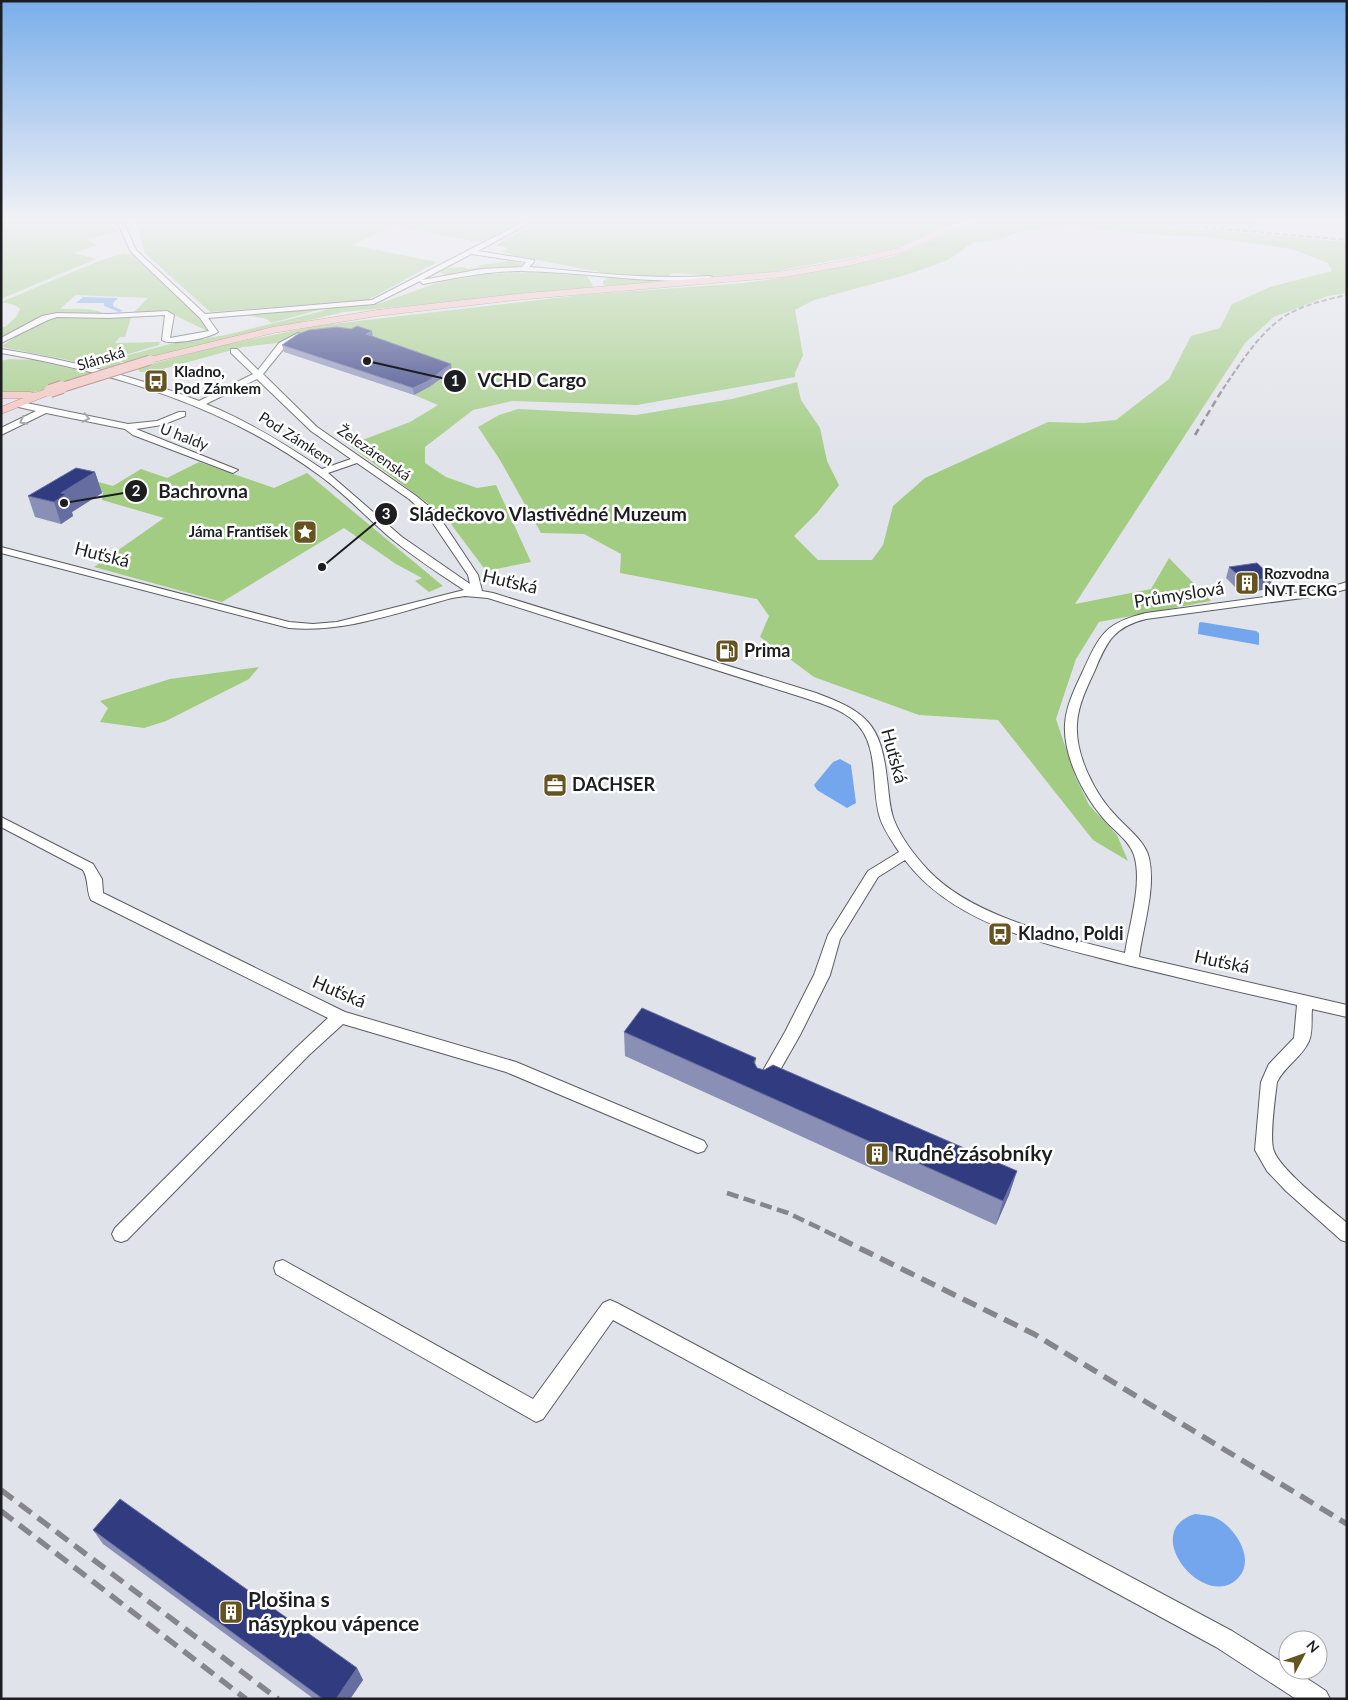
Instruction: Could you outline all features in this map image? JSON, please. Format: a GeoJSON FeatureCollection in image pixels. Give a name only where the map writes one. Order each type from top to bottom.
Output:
{"type":"FeatureCollection","features":[{"type":"Feature","properties":{"kind":"main road","name":"Slánská"},"geometry":{"type":"LineString","coordinates":[[1,411],[50,392],[150,360],[273,330],[352,316],[487,300]]}},
{"type":"Feature","properties":{"kind":"main road"},"geometry":{"type":"LineString","coordinates":[[1,395],[31,395],[50,392]]}},
{"type":"Feature","properties":{"kind":"main road"},"geometry":{"type":"LineString","coordinates":[[1,399],[17,404]]}},
{"type":"Feature","properties":{"kind":"street"},"geometry":{"type":"LineString","coordinates":[[1,342],[45,318],[66,314],[109,316],[165,312],[170,315],[166,341],[203,336],[214,331],[203,316],[186,300]]}},
{"type":"Feature","properties":{"kind":"street"},"geometry":{"type":"LineString","coordinates":[[203,316],[365,304],[377,300]]}},
{"type":"Feature","properties":{"kind":"street"},"geometry":{"type":"LineString","coordinates":[[200,404],[258,375],[282,345],[301,335]]}},
{"type":"Feature","properties":{"kind":"street","name":"Železárenská"},"geometry":{"type":"LineString","coordinates":[[234,350],[314,429],[412,497],[432,514],[473,575],[477,594]]}},
{"type":"Feature","properties":{"kind":"street","name":"Pod Zámkem"},"geometry":{"type":"LineString","coordinates":[[1,351],[39,357],[136,382],[200,404],[243,422],[321,472],[344,489],[398,539],[477,594]]}},
{"type":"Feature","properties":{"kind":"street","name":"Pod Zámkem"},"geometry":{"type":"LineString","coordinates":[[1,358],[39,357]]}},
{"type":"Feature","properties":{"kind":"street"},"geometry":{"type":"LineString","coordinates":[[17,404],[128,427],[159,423],[182,414]]}},
{"type":"Feature","properties":{"kind":"street"},"geometry":{"type":"LineString","coordinates":[[1,432],[44,410]]}},
{"type":"Feature","properties":{"kind":"street","name":"U haldy"},"geometry":{"type":"LineString","coordinates":[[128,427],[136,433],[233,470]]}},
{"type":"Feature","properties":{"kind":"street"},"geometry":{"type":"LineString","coordinates":[[321,472],[358,460]]}},
{"type":"Feature","properties":{"kind":"street","name":"Huťská"},"geometry":{"type":"LineString","coordinates":[[1,550],[144,586],[267,620],[305,627],[337,625],[452,595],[477,594],[501,598],[812,696],[845,709],[860,719],[872,736],[878,758],[888,820],[907,853],[928,878],[979,912],[1012,925],[1084,948],[1172,972],[1347,1011]]}},
{"type":"Feature","properties":{"kind":"street","name":"Průmyslová"},"geometry":{"type":"LineString","coordinates":[[1131,960],[1144,879],[1142,857],[1134,843],[1109,817],[1094,796],[1075,754],[1070,732],[1076,700],[1106,635],[1120,624],[1146,616],[1325,592],[1347,585]]}},
{"type":"Feature","properties":{"kind":"street","name":"Huťská"},"geometry":{"type":"LineString","coordinates":[[1,821],[88,867],[95,879],[96,896],[340,1017],[510,1067],[698,1146]]}},
{"type":"Feature","properties":{"kind":"street"},"geometry":{"type":"LineString","coordinates":[[762,1086],[792,1035],[822,976],[833,939],[873,874],[907,853]]}},
{"type":"Feature","properties":{"kind":"street"},"geometry":{"type":"LineString","coordinates":[[1305,1001],[1302,1039],[1275,1069],[1269,1082],[1264,1150],[1273,1166],[1292,1186],[1347,1234]]}},
{"type":"Feature","properties":{"kind":"street"},"geometry":{"type":"LineString","coordinates":[[121,1234],[303,1051],[340,1017]]}},
{"type":"Feature","properties":{"kind":"street"},"geometry":{"type":"LineString","coordinates":[[283,1268],[536,1412],[610,1309],[1224,1639],[1318,1699]]}},
{"type":"Feature","properties":{"kind":"green space"},"geometry":{"type":"Polygon","coordinates":[[[5,300],[70,300],[60,309],[89,309],[105,314],[74,313],[51,316],[29,323],[1,339],[1,327],[5,327],[17,316],[20,309],[15,305],[1,302],[5,300]]]}},
{"type":"Feature","properties":{"kind":"green space"},"geometry":{"type":"Polygon","coordinates":[[[146,300],[181,300],[210,331],[208,333],[166,311],[133,313],[146,300]]]}},
{"type":"Feature","properties":{"kind":"green space"},"geometry":{"type":"Polygon","coordinates":[[[197,300],[364,300],[210,312],[197,300]]]}},
{"type":"Feature","properties":{"kind":"green space"},"geometry":{"type":"Polygon","coordinates":[[[388,300],[466,300],[344,312],[126,363],[120,361],[125,356],[170,344],[226,335],[330,308],[378,304],[388,300]]]}},
{"type":"Feature","properties":{"kind":"green space"},"geometry":{"type":"Polygon","coordinates":[[[535,300],[813,300],[795,310],[803,355],[795,377],[637,405],[512,401],[473,410],[425,447],[425,463],[446,477],[477,488],[496,485],[531,562],[486,571],[445,516],[349,445],[410,422],[438,405],[414,395],[451,371],[307,333],[277,343],[243,347],[152,372],[140,372],[137,368],[218,346],[316,326],[535,300]]]}},
{"type":"Feature","properties":{"kind":"green space"},"geometry":{"type":"Polygon","coordinates":[[[1240,300],[1317,300],[1274,317],[1245,343],[1075,604],[1151,589],[1169,558],[1211,601],[1099,622],[1076,659],[1056,719],[1075,776],[1089,805],[1117,835],[1128,861],[1093,840],[998,720],[919,715],[814,677],[760,637],[769,616],[757,599],[620,573],[621,554],[584,534],[541,533],[500,460],[478,427],[499,415],[518,409],[636,415],[732,399],[797,382],[801,400],[820,428],[827,461],[839,485],[817,513],[794,536],[818,560],[872,560],[883,545],[893,506],[925,478],[1048,422],[1084,423],[1116,420],[1169,379],[1191,336],[1220,328],[1232,304],[1240,300]]]}},
{"type":"Feature","properties":{"kind":"green space"},"geometry":{"type":"Polygon","coordinates":[[[326,308],[271,323],[267,319],[247,315],[326,308]]]}},
{"type":"Feature","properties":{"kind":"green space"},"geometry":{"type":"Polygon","coordinates":[[[162,315],[131,318],[125,337],[120,337],[115,343],[160,342],[159,345],[122,356],[116,360],[122,364],[104,369],[2,346],[17,336],[55,317],[162,315]]]}},
{"type":"Feature","properties":{"kind":"green space"},"geometry":{"type":"Polygon","coordinates":[[[9,359],[33,360],[96,374],[29,393],[1,393],[1,361],[9,359]]]}},
{"type":"Feature","properties":{"kind":"green space"},"geometry":{"type":"Polygon","coordinates":[[[199,462],[274,488],[307,473],[443,586],[429,592],[415,581],[422,578],[396,564],[344,528],[222,602],[94,567],[164,518],[102,500],[103,492],[71,486],[83,478],[113,486],[141,469],[167,478],[199,462]]]}},
{"type":"Feature","properties":{"kind":"green space"},"geometry":{"type":"Polygon","coordinates":[[[259,667],[249,679],[166,721],[144,728],[100,722],[108,708],[100,701],[170,679],[259,667]]]}},
{"type":"Feature","properties":{"kind":"water"},"geometry":{"type":"Polygon","coordinates":[[[79,300],[116,300],[113,306],[123,311],[119,312],[104,306],[104,303],[76,303],[79,300]]]}},
{"type":"Feature","properties":{"kind":"water"},"geometry":{"type":"Polygon","coordinates":[[[1199,623],[1256,631],[1259,633],[1259,645],[1198,634],[1199,623]]]}},
{"type":"Feature","properties":{"kind":"water"},"geometry":{"type":"Polygon","coordinates":[[[840,759],[851,765],[856,803],[847,808],[817,790],[814,785],[833,762],[840,759]]]}},
{"type":"Feature","properties":{"kind":"water"},"geometry":{"type":"Polygon","coordinates":[[[1195,1514],[1218,1519],[1231,1530],[1241,1545],[1245,1562],[1243,1570],[1239,1577],[1226,1586],[1210,1585],[1196,1578],[1183,1566],[1175,1552],[1173,1537],[1179,1523],[1195,1514]]]}},
{"type":"Feature","properties":{"kind":"building"},"geometry":{"type":"Polygon","coordinates":[[[357,326],[372,331],[366,334],[451,364],[428,381],[413,388],[282,345],[298,334],[309,330],[337,327],[351,329],[357,326]]]}},
{"type":"Feature","properties":{"kind":"building"},"geometry":{"type":"Polygon","coordinates":[[[76,468],[95,472],[61,493],[66,494],[54,502],[28,496],[76,468]]]}},
{"type":"Feature","properties":{"kind":"building"},"geometry":{"type":"Polygon","coordinates":[[[1257,563],[1273,578],[1245,581],[1229,567],[1257,563]]]}},
{"type":"Feature","properties":{"kind":"building"},"geometry":{"type":"Polygon","coordinates":[[[642,1008],[756,1058],[754,1062],[757,1068],[764,1070],[773,1065],[1017,1171],[1003,1201],[624,1032],[642,1008]]]}},
{"type":"Feature","properties":{"kind":"building","name":"Plošina s násypkou vápence"},"geometry":{"type":"Polygon","coordinates":[[[120,1499],[357,1668],[336,1699],[323,1699],[93,1530],[120,1499]]]}},
{"type":"Feature","properties":{"kind":"railway"},"geometry":{"type":"LineString","coordinates":[[1223,389],[1257,342],[1273,325],[1289,313],[1325,300]]}},
{"type":"Feature","properties":{"kind":"railway"},"geometry":{"type":"LineString","coordinates":[[1195,435],[1224,387]]}},
{"type":"Feature","properties":{"kind":"railway"},"geometry":{"type":"LineString","coordinates":[[727,1193],[788,1213],[842,1239]]}},
{"type":"Feature","properties":{"kind":"railway"},"geometry":{"type":"LineString","coordinates":[[839,1238],[1034,1334],[1347,1524]]}},
{"type":"Feature","properties":{"kind":"railway"},"geometry":{"type":"LineString","coordinates":[[1,1490],[278,1699]]}},
{"type":"Feature","properties":{"kind":"railway"},"geometry":{"type":"LineString","coordinates":[[1,1511],[246,1699]]}},
{"type":"Feature","properties":{"kind":"place","name":"VCHD Cargo"},"geometry":{"type":"Point","coordinates":[367,361]}},
{"type":"Feature","properties":{"kind":"place","name":"Kladno, Pod Zámkem"},"geometry":{"type":"Point","coordinates":[156,381]}},
{"type":"Feature","properties":{"kind":"place","name":"Bachrovna"},"geometry":{"type":"Point","coordinates":[64,503]}},
{"type":"Feature","properties":{"kind":"place","name":"Jáma František"},"geometry":{"type":"Point","coordinates":[305,532]}},
{"type":"Feature","properties":{"kind":"place","name":"Sládečkovo Vlastivědné Muzeum"},"geometry":{"type":"Point","coordinates":[322,567]}},
{"type":"Feature","properties":{"kind":"place","name":"Rozvodna NVT ECKG"},"geometry":{"type":"Point","coordinates":[1247,583]}},
{"type":"Feature","properties":{"kind":"place","name":"Prima"},"geometry":{"type":"Point","coordinates":[727,651]}},
{"type":"Feature","properties":{"kind":"place","name":"DACHSER"},"geometry":{"type":"Point","coordinates":[555,785]}},
{"type":"Feature","properties":{"kind":"place","name":"Kladno, Poldi"},"geometry":{"type":"Point","coordinates":[1000,934]}},
{"type":"Feature","properties":{"kind":"place","name":"Rudné zásobníky"},"geometry":{"type":"Point","coordinates":[877,1154]}},
{"type":"Feature","properties":{"kind":"place","name":"Plošina s násypkou vápence"},"geometry":{"type":"Point","coordinates":[231,1612]}}]}
